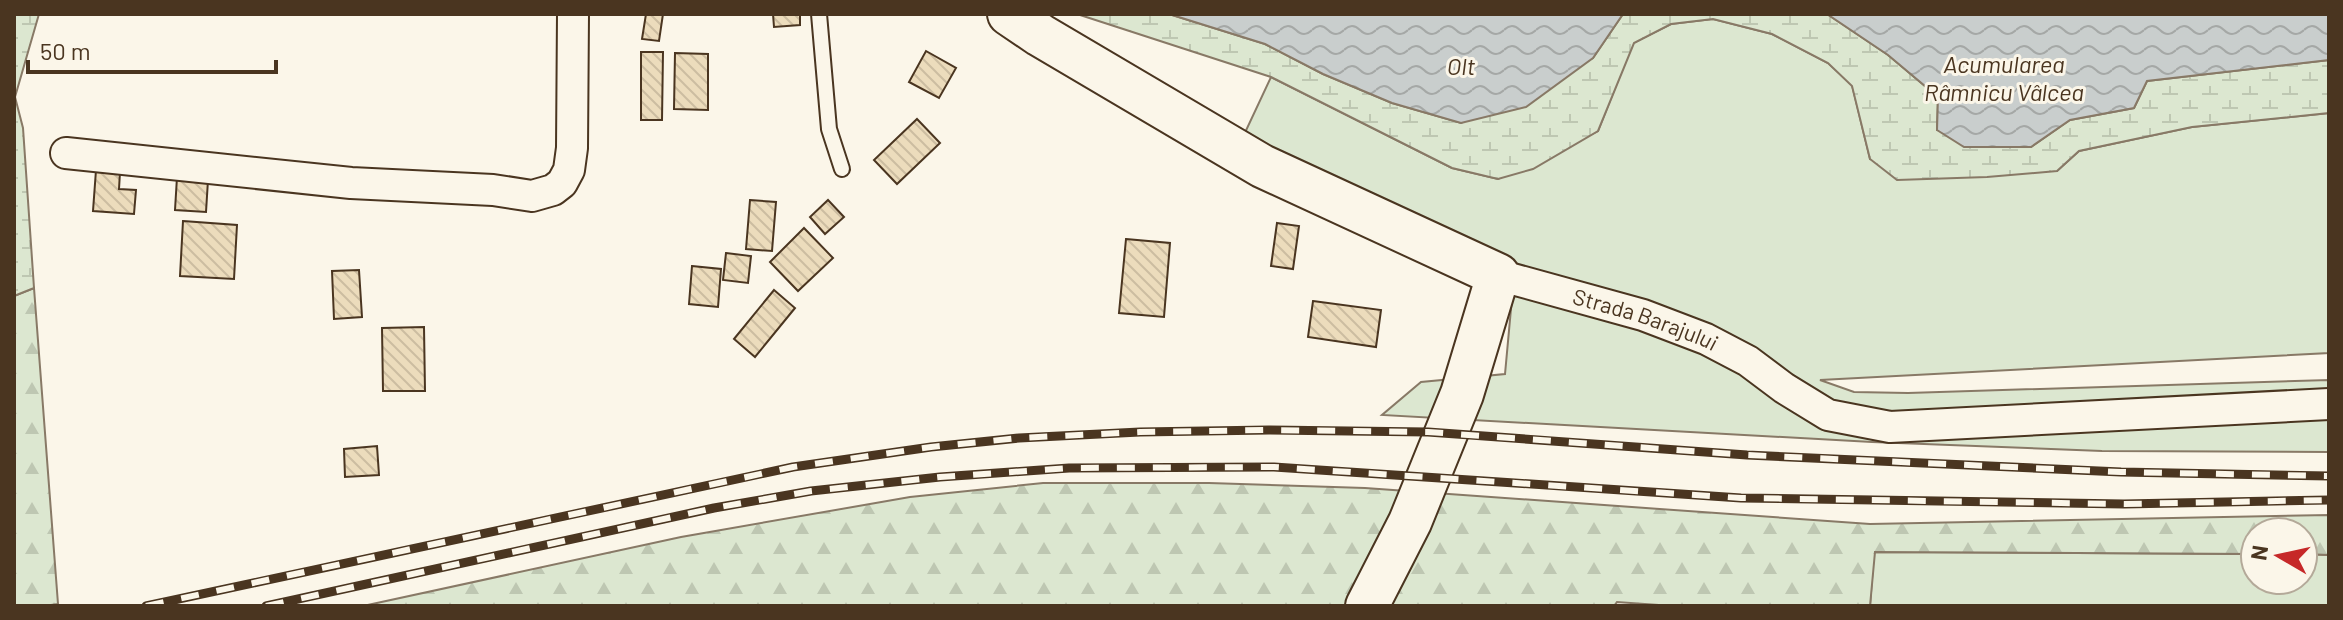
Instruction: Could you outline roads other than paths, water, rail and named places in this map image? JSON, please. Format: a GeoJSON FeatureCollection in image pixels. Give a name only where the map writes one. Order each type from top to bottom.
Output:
{"type":"FeatureCollection","features":[{"type":"Feature","properties":{"kind":"street"},"geometry":{"type":"LineString","coordinates":[[66,153],[351,183],[493,190],[532,196],[543,193],[562,183],[569,170],[572,148],[573,14]]}},
{"type":"Feature","properties":{"kind":"street","name":"Strada Barajului"},"geometry":{"type":"LineString","coordinates":[[1009,14],[1262,166],[1498,275],[1643,315],[1706,339],[1748,361],[1828,415],[1890,427],[2329,404]]}},
{"type":"Feature","properties":{"kind":"street"},"geometry":{"type":"LineString","coordinates":[[1367,606],[1410,522],[1462,394],[1498,275]]}},
{"type":"Feature","properties":{"kind":"lane"},"geometry":{"type":"LineString","coordinates":[[819,14],[829,129],[842,169]]}},
{"type":"Feature","properties":{"kind":"water","name":"Olt"},"geometry":{"type":"Polygon","coordinates":[[[1169,14],[1623,14],[1593,58],[1526,107],[1461,123],[1392,103],[1323,74],[1265,44],[1169,14]]]}},
{"type":"Feature","properties":{"kind":"water","name":"Acumularea Râmnicu Vâlcea"},"geometry":{"type":"Polygon","coordinates":[[[1827,14],[2329,14],[2329,60],[2147,81],[2134,108],[2070,120],[2031,147],[1964,147],[1937,130],[1938,97],[1888,55],[1827,14]]]}},
{"type":"Feature","properties":{"kind":"railway"},"geometry":{"type":"LineString","coordinates":[[146,606],[793,467],[1019,438],[1269,430],[1428,432],[1747,455],[2121,472],[2329,476]]}},
{"type":"Feature","properties":{"kind":"railway"},"geometry":{"type":"LineString","coordinates":[[266,606],[714,508],[811,491],[940,477],[1069,468],[1274,467],[1741,498],[2124,504],[2329,500]]}}]}
